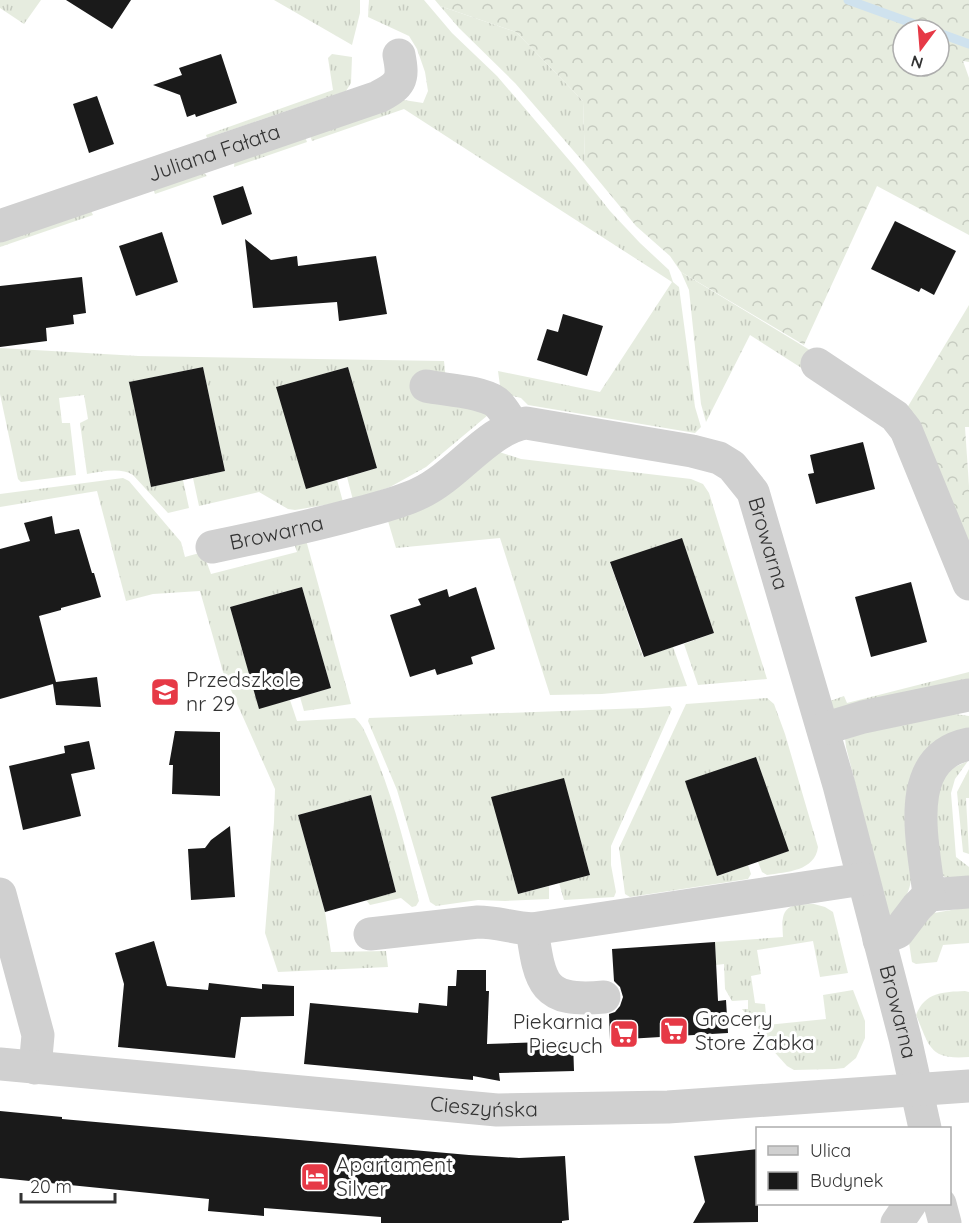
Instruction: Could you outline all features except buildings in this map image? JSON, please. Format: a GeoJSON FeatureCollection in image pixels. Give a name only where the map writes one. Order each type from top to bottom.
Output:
{"type":"FeatureCollection","features":[{"type":"Feature","properties":{"kind":"street","name":"Juliana Fałata"},"geometry":{"type":"LineString","coordinates":[[0,226],[378,97],[391,90],[399,82],[402,73],[399,55]]}},
{"type":"Feature","properties":{"kind":"street"},"geometry":{"type":"LineString","coordinates":[[817,364],[895,416],[906,430],[969,584]]}},
{"type":"Feature","properties":{"kind":"street"},"geometry":{"type":"LineString","coordinates":[[426,386],[481,396],[491,400],[501,408],[513,425]]}},
{"type":"Feature","properties":{"kind":"street","name":"Browarna"},"geometry":{"type":"LineString","coordinates":[[212,547],[308,527],[389,505],[421,493],[446,478],[501,431],[513,425],[526,423],[692,451],[719,458],[732,466],[753,492],[823,729],[879,940],[925,1127]]}},
{"type":"Feature","properties":{"kind":"street"},"geometry":{"type":"LineString","coordinates":[[823,729],[863,717],[969,695]]}},
{"type":"Feature","properties":{"kind":"street"},"geometry":{"type":"LineString","coordinates":[[929,895],[921,804],[926,778],[936,761],[945,753],[969,744]]}},
{"type":"Feature","properties":{"kind":"street"},"geometry":{"type":"LineString","coordinates":[[370,934],[478,922],[532,929],[863,879]]}},
{"type":"Feature","properties":{"kind":"street"},"geometry":{"type":"LineString","coordinates":[[879,940],[898,932],[929,895],[969,892]]}},
{"type":"Feature","properties":{"kind":"street"},"geometry":{"type":"LineString","coordinates":[[0,894],[38,1035],[39,1047],[35,1068]]}},
{"type":"Feature","properties":{"kind":"street"},"geometry":{"type":"LineString","coordinates":[[532,929],[537,966],[544,981],[555,992],[567,998],[604,997]]}},
{"type":"Feature","properties":{"kind":"street","name":"Cieszyńska"},"geometry":{"type":"LineString","coordinates":[[0,1064],[497,1110],[668,1107],[969,1086]]}},
{"type":"Feature","properties":{"kind":"street"},"geometry":{"type":"LineString","coordinates":[[897,1223],[909,1205]]}},
{"type":"Feature","properties":{"kind":"street"},"geometry":{"type":"LineString","coordinates":[[940,1205],[945,1223]]}},
{"type":"Feature","properties":{"kind":"green space"},"geometry":{"type":"Polygon","coordinates":[[[0,0],[41,0],[24,24],[0,8],[0,0]]]}},
{"type":"Feature","properties":{"kind":"green space"},"geometry":{"type":"Polygon","coordinates":[[[274,0],[360,0],[360,13],[352,45],[274,0]]]}},
{"type":"Feature","properties":{"kind":"green space"},"geometry":{"type":"Polygon","coordinates":[[[369,0],[424,0],[452,33],[497,76],[610,211],[669,270],[673,282],[679,287],[695,407],[701,427],[695,433],[528,405],[521,398],[501,393],[498,371],[600,392],[672,282],[404,109],[312,141],[309,133],[404,100],[423,103],[428,91],[425,72],[417,49],[409,36],[368,17],[369,0]]]}},
{"type":"Feature","properties":{"kind":"green space"},"geometry":{"type":"Polygon","coordinates":[[[435,0],[969,0],[969,62],[963,61],[969,78],[969,235],[877,186],[804,345],[681,272],[670,256],[636,226],[585,164],[583,101],[516,32],[440,6],[435,0]]]}},
{"type":"Feature","properties":{"kind":"green space"},"geometry":{"type":"Polygon","coordinates":[[[440,6],[516,32],[583,101],[585,164],[515,83],[440,6]]]}},
{"type":"Feature","properties":{"kind":"green space"},"geometry":{"type":"Polygon","coordinates":[[[332,54],[352,57],[351,83],[346,91],[207,138],[206,135],[333,90],[328,58],[332,54]]]}},
{"type":"Feature","properties":{"kind":"green space"},"geometry":{"type":"Polygon","coordinates":[[[304,134],[307,142],[234,167],[235,158],[304,134]]]}},
{"type":"Feature","properties":{"kind":"green space"},"geometry":{"type":"Polygon","coordinates":[[[200,169],[207,176],[155,194],[152,186],[200,169]]]}},
{"type":"Feature","properties":{"kind":"green space"},"geometry":{"type":"Polygon","coordinates":[[[89,207],[93,215],[0,247],[0,236],[89,207]]]}},
{"type":"Feature","properties":{"kind":"green space"},"geometry":{"type":"Polygon","coordinates":[[[681,272],[813,352],[803,369],[750,335],[706,422],[701,404],[689,290],[681,272]]]}},
{"type":"Feature","properties":{"kind":"green space"},"geometry":{"type":"Polygon","coordinates":[[[969,305],[969,427],[965,427],[969,486],[969,565],[904,413],[969,305]]]}},
{"type":"Feature","properties":{"kind":"green space"},"geometry":{"type":"Polygon","coordinates":[[[0,348],[138,356],[444,361],[446,381],[453,399],[488,415],[426,467],[390,487],[353,500],[347,477],[377,468],[348,367],[277,387],[306,488],[337,480],[343,502],[295,510],[288,509],[259,492],[199,506],[193,478],[225,471],[203,367],[130,382],[151,487],[183,480],[189,508],[168,513],[133,475],[116,471],[87,474],[80,423],[88,419],[84,395],[59,398],[62,423],[70,423],[76,475],[21,482],[18,479],[0,394],[0,348]]]}},
{"type":"Feature","properties":{"kind":"green space"},"geometry":{"type":"Polygon","coordinates":[[[496,451],[521,459],[691,479],[703,484],[709,493],[767,679],[698,685],[684,644],[714,633],[681,538],[610,563],[643,657],[673,647],[687,686],[602,694],[550,695],[500,538],[396,548],[388,521],[496,451]]]}},
{"type":"Feature","properties":{"kind":"green space"},"geometry":{"type":"Polygon","coordinates":[[[123,478],[129,481],[181,542],[185,557],[203,552],[211,574],[297,552],[294,543],[306,540],[351,704],[304,711],[300,697],[331,688],[302,587],[230,607],[259,708],[290,700],[297,721],[355,718],[367,737],[399,825],[419,901],[416,906],[412,907],[401,898],[370,905],[366,900],[396,892],[371,795],[298,815],[325,912],[331,952],[386,951],[388,967],[278,972],[265,933],[275,789],[223,672],[200,591],[153,594],[126,601],[97,491],[0,507],[0,494],[123,478]]]}},
{"type":"Feature","properties":{"kind":"green space"},"geometry":{"type":"Polygon","coordinates":[[[969,672],[969,686],[834,711],[830,701],[844,696],[847,703],[969,672]]]}},
{"type":"Feature","properties":{"kind":"green space"},"geometry":{"type":"Polygon","coordinates":[[[767,698],[774,704],[785,734],[818,847],[812,861],[806,866],[791,871],[767,875],[762,872],[758,862],[788,851],[756,757],[686,781],[718,876],[748,865],[751,874],[748,879],[630,897],[625,894],[619,848],[686,704],[767,698]]]}},
{"type":"Feature","properties":{"kind":"green space"},"geometry":{"type":"Polygon","coordinates":[[[670,706],[672,709],[611,846],[611,865],[616,892],[614,897],[564,900],[559,883],[590,875],[564,779],[492,798],[518,894],[549,886],[549,899],[478,900],[436,906],[430,902],[397,790],[368,721],[369,718],[670,706]]]}},
{"type":"Feature","properties":{"kind":"green space"},"geometry":{"type":"Polygon","coordinates":[[[955,714],[969,716],[969,735],[939,747],[924,756],[913,772],[909,783],[912,873],[910,887],[899,907],[889,917],[845,738],[849,733],[955,714]]]}},
{"type":"Feature","properties":{"kind":"green space"},"geometry":{"type":"Polygon","coordinates":[[[968,761],[955,779],[951,793],[956,857],[969,867],[969,886],[950,881],[941,874],[932,809],[946,771],[968,761]]]}},
{"type":"Feature","properties":{"kind":"green space"},"geometry":{"type":"Polygon","coordinates":[[[969,769],[969,798],[966,798],[969,854],[963,852],[957,792],[969,769]]]}},
{"type":"Feature","properties":{"kind":"green space"},"geometry":{"type":"Polygon","coordinates":[[[814,904],[833,912],[848,973],[820,977],[813,941],[757,950],[761,974],[751,976],[755,1003],[765,1004],[767,1025],[826,1019],[823,995],[853,990],[865,1021],[865,1038],[856,1058],[844,1068],[794,1070],[787,1066],[769,1046],[767,1039],[742,1009],[748,1009],[748,1000],[732,1001],[725,989],[724,964],[716,965],[715,942],[783,937],[783,920],[786,910],[796,905],[814,904]]]}},
{"type":"Feature","properties":{"kind":"green space"},"geometry":{"type":"Polygon","coordinates":[[[969,907],[969,943],[943,945],[937,962],[916,964],[912,962],[909,943],[915,932],[934,913],[969,907]]]}},
{"type":"Feature","properties":{"kind":"green space"},"geometry":{"type":"Polygon","coordinates":[[[969,992],[969,1057],[939,1054],[929,1044],[916,1015],[924,1002],[936,995],[969,992]]]}},
{"type":"Feature","properties":{"kind":"waterway"},"geometry":{"type":"LineString","coordinates":[[848,0],[898,18]]}},
{"type":"Feature","properties":{"kind":"waterway"},"geometry":{"type":"LineString","coordinates":[[951,37],[969,44]]}},
{"type":"Feature","properties":{"kind":"place","name":"Przedszkole nr 29"},"geometry":{"type":"Point","coordinates":[165,692]}},
{"type":"Feature","properties":{"kind":"place","name":"Grocery Store Żabka"},"geometry":{"type":"Point","coordinates":[674,1031]}},
{"type":"Feature","properties":{"kind":"place","name":"Piekarnia Piecuch"},"geometry":{"type":"Point","coordinates":[624,1034]}},
{"type":"Feature","properties":{"kind":"place","name":"Apartament Silver"},"geometry":{"type":"Point","coordinates":[315,1177]}}]}
